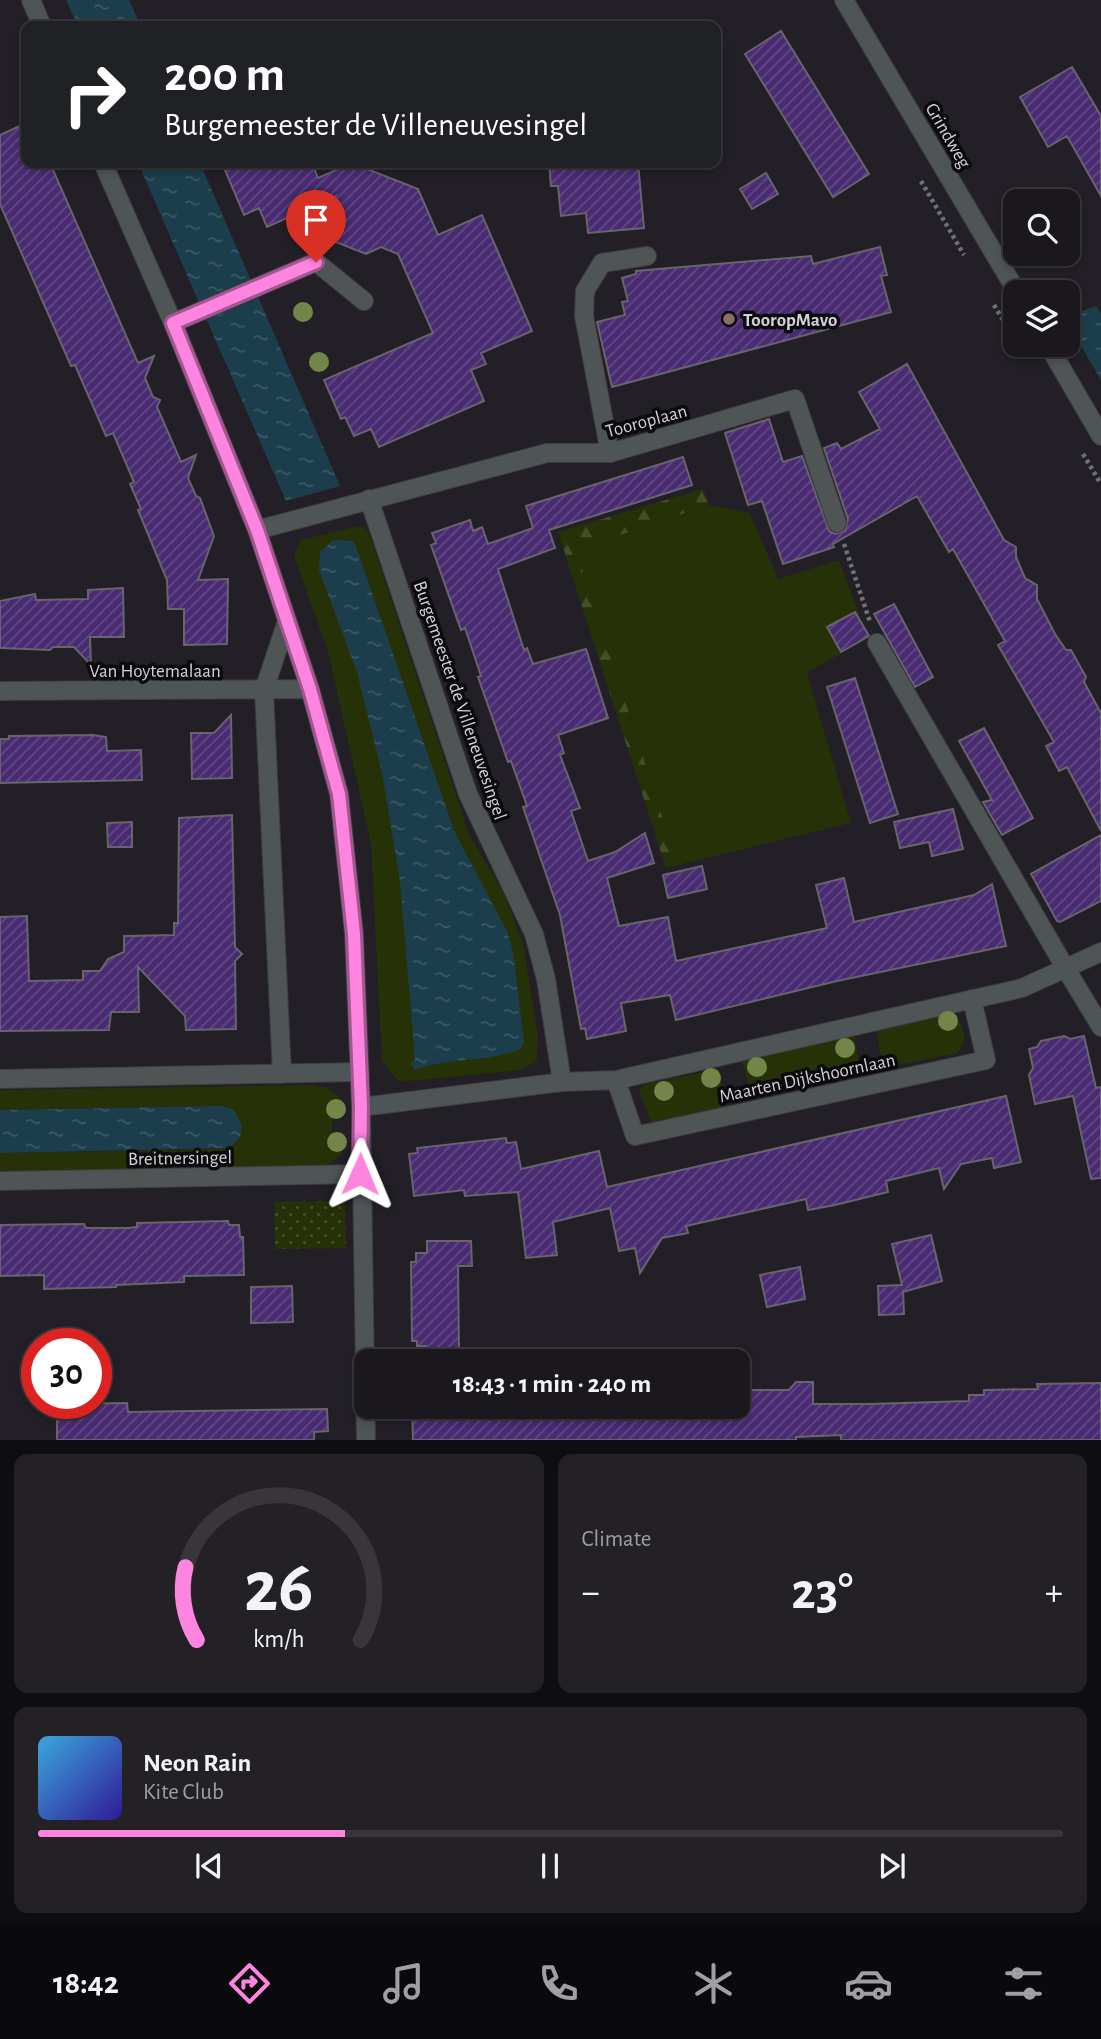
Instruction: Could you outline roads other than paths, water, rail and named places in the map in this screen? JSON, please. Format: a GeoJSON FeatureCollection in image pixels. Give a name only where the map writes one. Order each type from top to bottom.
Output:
{"type":"FeatureCollection","features":[{"type":"Feature","properties":{"kind":"street"},"geometry":{"type":"LineString","coordinates":[[31,0],[40,21]]}},
{"type":"Feature","properties":{"kind":"street","name":"Grindweg"},"geometry":{"type":"LineString","coordinates":[[844,0],[1010,280]]}},
{"type":"Feature","properties":{"kind":"street"},"geometry":{"type":"LineString","coordinates":[[105,168],[173,323],[257,530],[286,624],[310,689],[339,794],[354,934],[360,1072],[366,1440]]}},
{"type":"Feature","properties":{"kind":"street"},"geometry":{"type":"LineString","coordinates":[[610,453],[584,316],[585,291],[602,264],[647,256]]}},
{"type":"Feature","properties":{"kind":"street"},"geometry":{"type":"LineString","coordinates":[[173,323],[316,262],[363,301]]}},
{"type":"Feature","properties":{"kind":"street"},"geometry":{"type":"LineString","coordinates":[[1055,357],[1101,436]]}},
{"type":"Feature","properties":{"kind":"street","name":"Tooroplaan"},"geometry":{"type":"LineString","coordinates":[[257,530],[547,453],[610,453],[794,399],[837,523]]}},
{"type":"Feature","properties":{"kind":"street","name":"Burgemeester de Villeneuvesingel"},"geometry":{"type":"LineString","coordinates":[[369,499],[468,794],[534,934],[546,979],[562,1082]]}},
{"type":"Feature","properties":{"kind":"street"},"geometry":{"type":"LineString","coordinates":[[282,1074],[264,690],[286,624]]}},
{"type":"Feature","properties":{"kind":"street"},"geometry":{"type":"LineString","coordinates":[[877,643],[1101,1027]]}},
{"type":"Feature","properties":{"kind":"street","name":"Van Hoytemalaan"},"geometry":{"type":"LineString","coordinates":[[0,691],[310,689]]}},
{"type":"Feature","properties":{"kind":"street","name":"Maarten Dijkshoornlaan"},"geometry":{"type":"LineString","coordinates":[[562,1082],[615,1080],[1022,988],[1101,952]]}},
{"type":"Feature","properties":{"kind":"street","name":"Maarten Dijkshoornlaan"},"geometry":{"type":"LineString","coordinates":[[615,1080],[635,1136],[986,1060],[972,999]]}},
{"type":"Feature","properties":{"kind":"street"},"geometry":{"type":"LineString","coordinates":[[0,1079],[360,1072]]}},
{"type":"Feature","properties":{"kind":"street"},"geometry":{"type":"LineString","coordinates":[[361,1107],[562,1082]]}},
{"type":"Feature","properties":{"kind":"street","name":"Breitnersingel"},"geometry":{"type":"LineString","coordinates":[[0,1181],[360,1174]]}},
{"type":"Feature","properties":{"kind":"water"},"geometry":{"type":"Polygon","coordinates":[[[66,0],[129,0],[139,21],[76,21],[66,0]]]}},
{"type":"Feature","properties":{"kind":"water"},"geometry":{"type":"Polygon","coordinates":[[[140,168],[202,168],[340,486],[286,501],[140,168]]]}},
{"type":"Feature","properties":{"kind":"water"},"geometry":{"type":"Polygon","coordinates":[[[1096,306],[1101,314],[1101,380],[1080,344],[1080,312],[1096,306]]]}},
{"type":"Feature","properties":{"kind":"water"},"geometry":{"type":"Polygon","coordinates":[[[333,540],[354,541],[455,833],[507,931],[513,952],[524,1041],[521,1049],[414,1070],[411,1063],[415,1060],[400,881],[382,773],[357,672],[319,570],[320,552],[333,540]]]}},
{"type":"Feature","properties":{"kind":"water"},"geometry":{"type":"Polygon","coordinates":[[[222,1106],[234,1110],[242,1126],[240,1137],[229,1148],[0,1153],[0,1110],[222,1106]]]}},
{"type":"Feature","properties":{"kind":"place","name":"TooropMavo"},"geometry":{"type":"Point","coordinates":[729,319]}}]}
